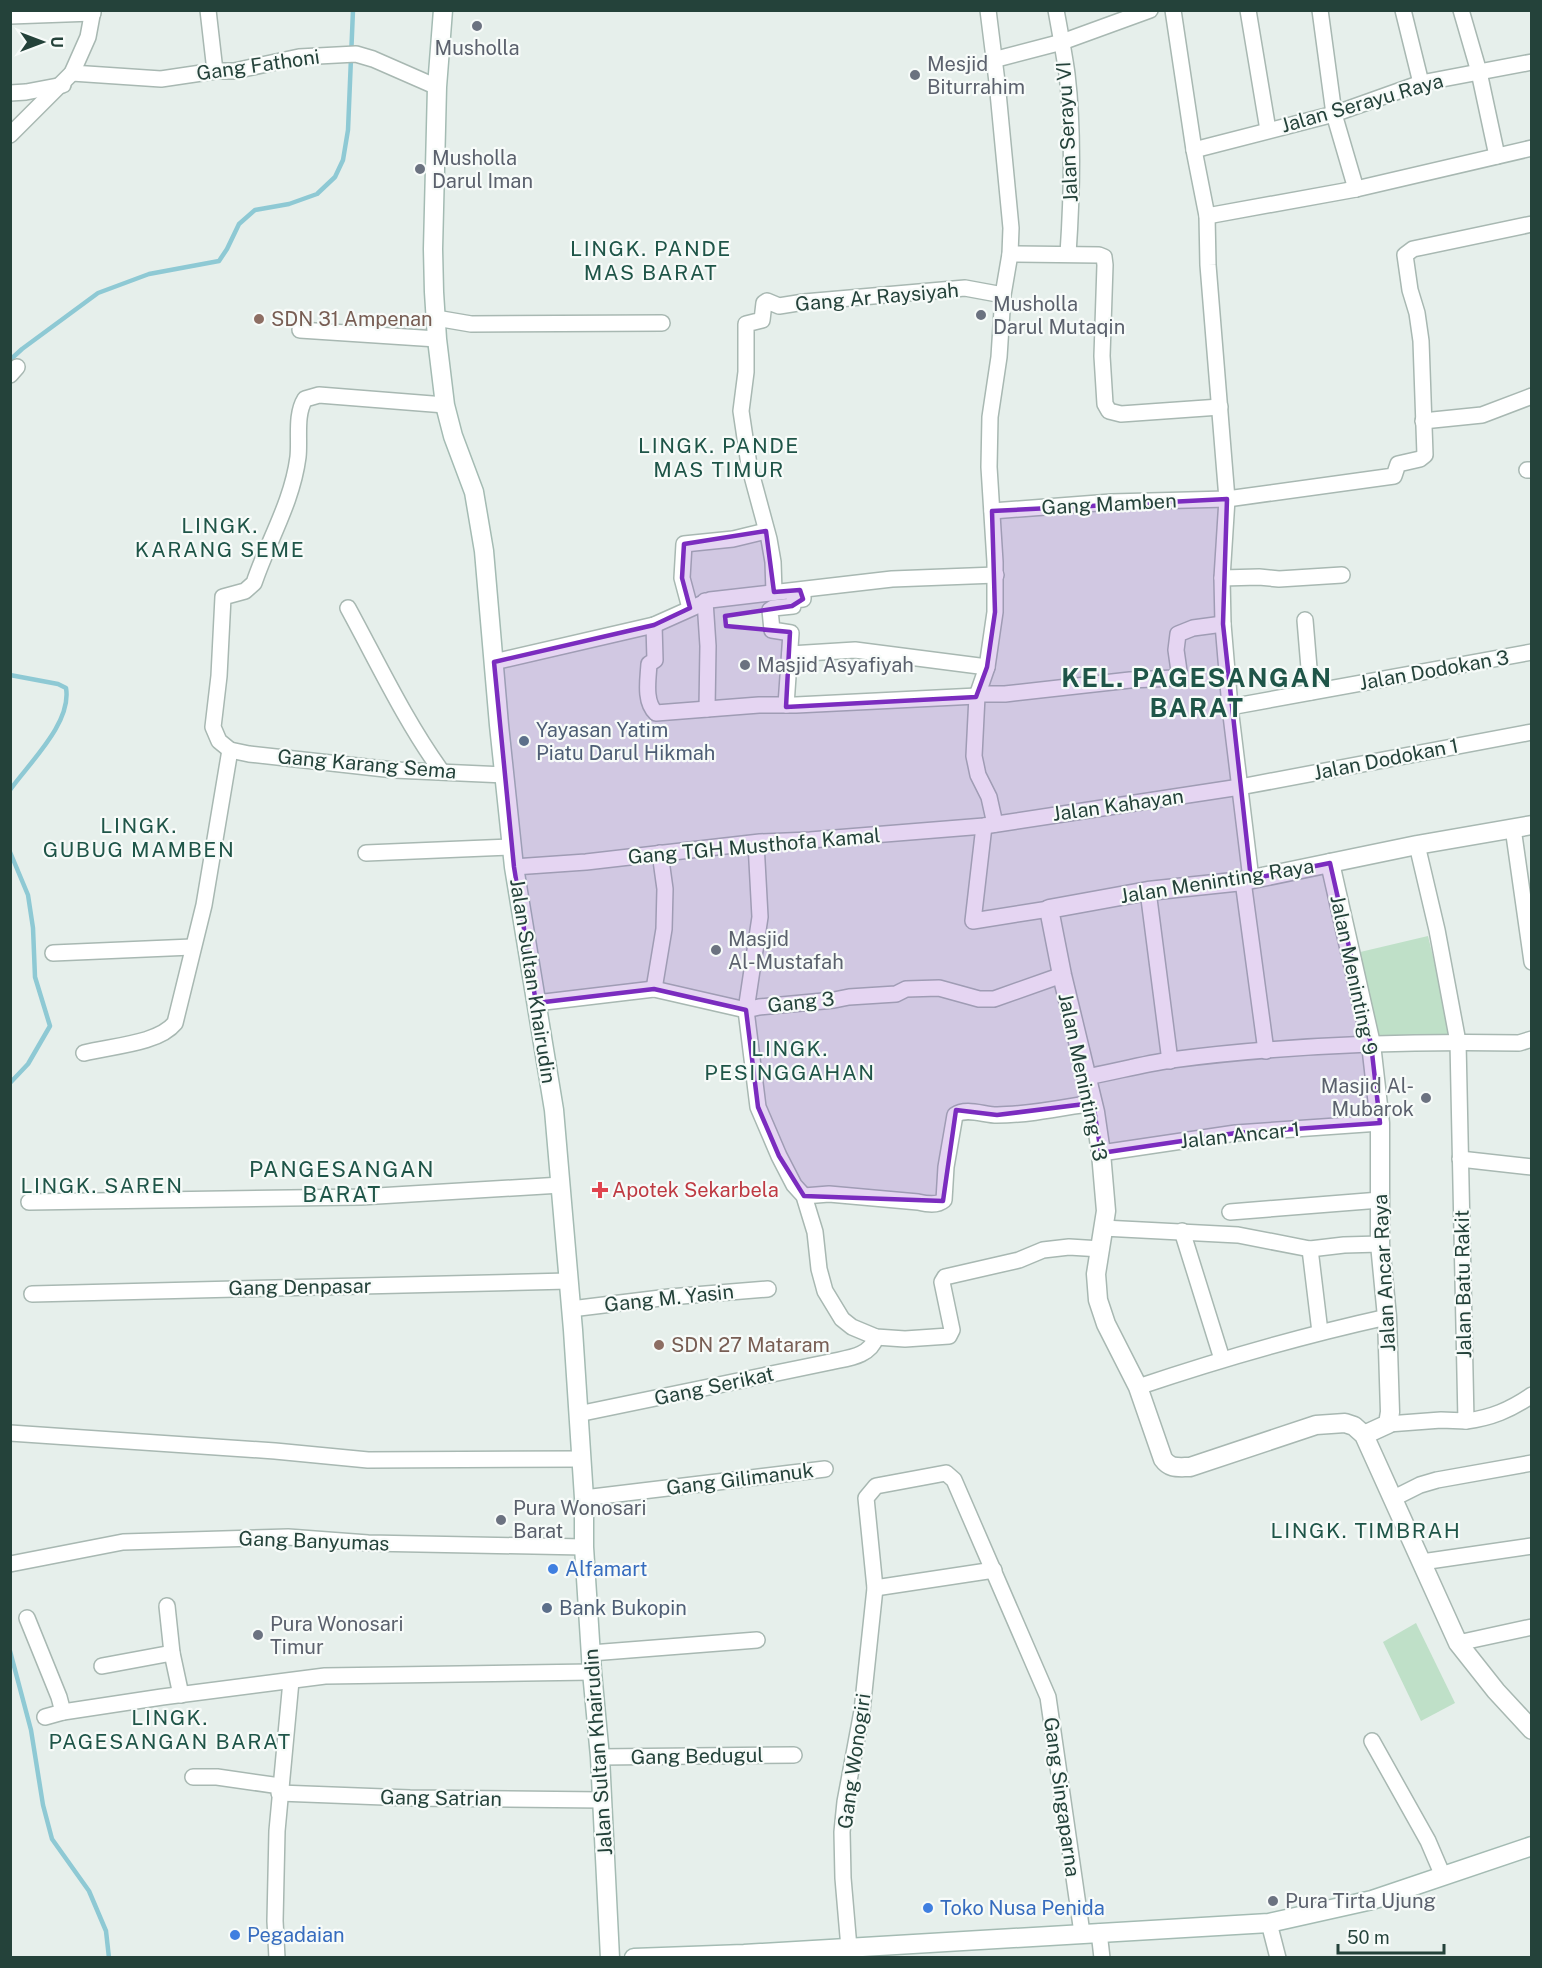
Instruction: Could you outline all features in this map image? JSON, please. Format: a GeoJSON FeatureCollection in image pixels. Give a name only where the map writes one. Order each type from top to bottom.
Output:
{"type":"FeatureCollection","features":[{"type":"Feature","properties":{"kind":"main road","name":"Jalan Sultan Khairudin"},"geometry":{"type":"LineString","coordinates":[[443,10],[437,87],[434,249],[436,318],[445,405],[453,436],[474,492],[480,523],[514,867],[554,1110],[584,1498],[584,1547],[600,1758],[610,1958]]}},
{"type":"Feature","properties":{"kind":"main road","name":"Jalan Meninting Raya"},"geometry":{"type":"LineString","coordinates":[[1049,909],[1148,891],[1247,880],[1416,845],[1532,825]]}},
{"type":"Feature","properties":{"kind":"main road","name":"Jalan Meninting 9"},"geometry":{"type":"LineString","coordinates":[[1330,863],[1371,1044],[1380,1123]]}},
{"type":"Feature","properties":{"kind":"main road","name":"Jalan Meninting 13"},"geometry":{"type":"LineString","coordinates":[[1049,909],[1101,1152],[1106,1211],[1096,1274],[1097,1293],[1102,1312],[1138,1387],[1159,1450],[1167,1464],[1173,1467],[1190,1467],[1316,1425],[1345,1423],[1354,1426],[1364,1435]]}},
{"type":"Feature","properties":{"kind":"main road","name":"Jalan Ancar Raya"},"geometry":{"type":"LineString","coordinates":[[1380,1123],[1380,1244],[1387,1317],[1390,1412],[1388,1424]]}},
{"type":"Feature","properties":{"kind":"main road"},"geometry":{"type":"LineString","coordinates":[[1388,1424],[1364,1435],[1458,1643],[1496,1691],[1532,1730]]}},
{"type":"Feature","properties":{"kind":"main road"},"geometry":{"type":"LineString","coordinates":[[634,1958],[744,1954],[1269,1923],[1372,1900],[1532,1846]]}},
{"type":"Feature","properties":{"kind":"street"},"geometry":{"type":"LineString","coordinates":[[208,10],[214,71]]}},
{"type":"Feature","properties":{"kind":"street"},"geometry":{"type":"LineString","coordinates":[[988,10],[1010,210],[1010,254],[1003,295],[999,357],[990,417],[989,467],[996,575],[995,612],[987,667],[977,695],[974,756],[978,775],[989,797],[989,825]]}},
{"type":"Feature","properties":{"kind":"street","name":"Jalan Serayu VI"},"geometry":{"type":"LineString","coordinates":[[1056,10],[1070,110],[1071,216],[1068,254]]}},
{"type":"Feature","properties":{"kind":"street"},"geometry":{"type":"LineString","coordinates":[[993,60],[1062,42],[1150,10]]}},
{"type":"Feature","properties":{"kind":"street"},"geometry":{"type":"LineString","coordinates":[[1173,10],[1194,150],[1207,216],[1208,265],[1227,499],[1222,578],[1223,624],[1266,1051]]}},
{"type":"Feature","properties":{"kind":"street"},"geometry":{"type":"LineString","coordinates":[[1248,10],[1268,130]]}},
{"type":"Feature","properties":{"kind":"street"},"geometry":{"type":"LineString","coordinates":[[1320,10],[1334,114],[1356,189]]}},
{"type":"Feature","properties":{"kind":"street"},"geometry":{"type":"LineString","coordinates":[[1403,10],[1421,83]]}},
{"type":"Feature","properties":{"kind":"street"},"geometry":{"type":"LineString","coordinates":[[1461,10],[1479,72],[1497,156]]}},
{"type":"Feature","properties":{"kind":"street"},"geometry":{"type":"LineString","coordinates":[[10,16],[93,12],[88,37],[67,79],[10,135]]}},
{"type":"Feature","properties":{"kind":"street","name":"Gang Fathoni"},"geometry":{"type":"LineString","coordinates":[[10,93],[26,92],[67,79],[161,79],[214,71],[234,71],[299,57],[351,54],[373,58],[437,87]]}},
{"type":"Feature","properties":{"kind":"street","name":"Jalan Serayu Raya"},"geometry":{"type":"LineString","coordinates":[[1194,150],[1334,114],[1421,83],[1532,62]]}},
{"type":"Feature","properties":{"kind":"street"},"geometry":{"type":"LineString","coordinates":[[1207,216],[1356,189],[1532,148]]}},
{"type":"Feature","properties":{"kind":"street"},"geometry":{"type":"LineString","coordinates":[[1532,224],[1413,249],[1404,257],[1421,341],[1423,421],[1482,415],[1532,396]]}},
{"type":"Feature","properties":{"kind":"street"},"geometry":{"type":"LineString","coordinates":[[1010,254],[1100,255],[1105,261],[1102,356],[1105,404],[1109,411],[1120,414],[1220,407]]}},
{"type":"Feature","properties":{"kind":"street","name":"Gang Ar Raysiyah"},"geometry":{"type":"LineString","coordinates":[[766,531],[749,465],[741,411],[746,372],[746,324],[762,320],[764,303],[767,301],[779,306],[965,288],[1003,295]]}},
{"type":"Feature","properties":{"kind":"street"},"geometry":{"type":"LineString","coordinates":[[436,318],[471,324],[662,323]]}},
{"type":"Feature","properties":{"kind":"street"},"geometry":{"type":"LineString","coordinates":[[300,330],[438,339]]}},
{"type":"Feature","properties":{"kind":"street"},"geometry":{"type":"LineString","coordinates":[[84,1053],[146,1040],[166,1033],[175,1023],[204,905],[230,750],[219,741],[213,727],[219,676],[223,597],[245,591],[254,583],[287,504],[298,457],[298,430],[302,404],[305,399],[319,395],[445,405]]}},
{"type":"Feature","properties":{"kind":"street","name":"Gang Mamben"},"geometry":{"type":"LineString","coordinates":[[992,511],[1111,502],[1227,499],[1394,476],[1398,464],[1424,456],[1423,421]]}},
{"type":"Feature","properties":{"kind":"street"},"geometry":{"type":"LineString","coordinates":[[690,608],[682,578],[685,543],[734,539],[766,531],[773,562],[774,592]]}},
{"type":"Feature","properties":{"kind":"street"},"geometry":{"type":"LineString","coordinates":[[494,662],[654,625],[708,601],[892,579],[996,575]]}},
{"type":"Feature","properties":{"kind":"street"},"geometry":{"type":"LineString","coordinates":[[1222,578],[1279,579],[1342,575]]}},
{"type":"Feature","properties":{"kind":"street"},"geometry":{"type":"LineString","coordinates":[[786,705],[791,633],[772,630],[770,610],[792,606],[794,600],[803,599],[800,590]]}},
{"type":"Feature","properties":{"kind":"street"},"geometry":{"type":"LineString","coordinates":[[707,709],[708,601]]}},
{"type":"Feature","properties":{"kind":"street"},"geometry":{"type":"LineString","coordinates":[[348,608],[401,706],[442,772]]}},
{"type":"Feature","properties":{"kind":"street"},"geometry":{"type":"LineString","coordinates":[[1305,620],[1311,692]]}},
{"type":"Feature","properties":{"kind":"street"},"geometry":{"type":"LineString","coordinates":[[654,625],[655,661],[649,664],[649,702],[657,714],[759,705],[1005,694],[1130,680],[1174,678],[1179,671],[1176,650],[1178,634],[1193,628],[1223,624]]}},
{"type":"Feature","properties":{"kind":"street"},"geometry":{"type":"LineString","coordinates":[[790,654],[855,650],[987,667]]}},
{"type":"Feature","properties":{"kind":"street","name":"Jalan Dodokan 3"},"geometry":{"type":"LineString","coordinates":[[1230,707],[1532,652]]}},
{"type":"Feature","properties":{"kind":"street","name":"Jalan Dodokan 1"},"geometry":{"type":"LineString","coordinates":[[1240,787],[1532,732]]}},
{"type":"Feature","properties":{"kind":"street","name":"Gang Karang Sema"},"geometry":{"type":"LineString","coordinates":[[230,750],[358,766],[505,775]]}},
{"type":"Feature","properties":{"kind":"street","name":"Jalan Kahayan"},"geometry":{"type":"LineString","coordinates":[[989,825],[1240,787]]}},
{"type":"Feature","properties":{"kind":"street","name":"Gang TGH Musthofa Kamal"},"geometry":{"type":"LineString","coordinates":[[514,867],[575,863],[756,843],[902,834],[989,825]]}},
{"type":"Feature","properties":{"kind":"street","name":"Jalan Meninting Raya"},"geometry":{"type":"LineString","coordinates":[[989,825],[973,921],[1049,909]]}},
{"type":"Feature","properties":{"kind":"street"},"geometry":{"type":"LineString","coordinates":[[1513,828],[1532,962]]}},
{"type":"Feature","properties":{"kind":"street"},"geometry":{"type":"LineString","coordinates":[[756,843],[760,917],[747,1010],[758,1107],[779,1156],[795,1185],[804,1196],[815,1232],[819,1269],[825,1291],[842,1319],[852,1327],[876,1337],[905,1339],[949,1336],[952,1330],[942,1282],[945,1276],[1019,1260],[1043,1250],[1069,1247],[1101,1249]]}},
{"type":"Feature","properties":{"kind":"street","name":"Jalan Batu Rakit"},"geometry":{"type":"LineString","coordinates":[[1416,845],[1437,930],[1458,1042],[1466,1421]]}},
{"type":"Feature","properties":{"kind":"street"},"geometry":{"type":"LineString","coordinates":[[366,853],[512,847]]}},
{"type":"Feature","properties":{"kind":"street"},"geometry":{"type":"LineString","coordinates":[[654,989],[664,929],[665,889],[660,853]]}},
{"type":"Feature","properties":{"kind":"street"},"geometry":{"type":"LineString","coordinates":[[1148,891],[1170,1060]]}},
{"type":"Feature","properties":{"kind":"street"},"geometry":{"type":"LineString","coordinates":[[53,953],[192,947]]}},
{"type":"Feature","properties":{"kind":"street","name":"Gang 3"},"geometry":{"type":"LineString","coordinates":[[536,1003],[654,989],[747,1010],[849,997],[896,994],[906,989],[939,988],[979,999],[994,999],[1062,975]]}},
{"type":"Feature","properties":{"kind":"street"},"geometry":{"type":"LineString","coordinates":[[1086,1077],[1170,1060],[1266,1051],[1371,1044],[1519,1043],[1532,1039]]}},
{"type":"Feature","properties":{"kind":"street"},"geometry":{"type":"LineString","coordinates":[[804,1196],[830,1194],[927,1204],[941,1203],[944,1200],[946,1167],[957,1113],[964,1111],[997,1115],[1092,1103]]}},
{"type":"Feature","properties":{"kind":"street","name":"Jalan Ancar 1"},"geometry":{"type":"LineString","coordinates":[[1101,1152],[1236,1133],[1380,1123]]}},
{"type":"Feature","properties":{"kind":"street"},"geometry":{"type":"LineString","coordinates":[[1460,1159],[1532,1167]]}},
{"type":"Feature","properties":{"kind":"street"},"geometry":{"type":"LineString","coordinates":[[29,1202],[95,1203],[361,1197],[561,1185]]}},
{"type":"Feature","properties":{"kind":"street"},"geometry":{"type":"LineString","coordinates":[[1230,1212],[1380,1200]]}},
{"type":"Feature","properties":{"kind":"street"},"geometry":{"type":"LineString","coordinates":[[1104,1228],[1238,1235],[1310,1250],[1344,1245],[1380,1244]]}},
{"type":"Feature","properties":{"kind":"street"},"geometry":{"type":"LineString","coordinates":[[1182,1231],[1222,1359]]}},
{"type":"Feature","properties":{"kind":"street"},"geometry":{"type":"LineString","coordinates":[[1310,1250],[1320,1332]]}},
{"type":"Feature","properties":{"kind":"street","name":"Gang Denpasar"},"geometry":{"type":"LineString","coordinates":[[33,1294],[568,1281]]}},
{"type":"Feature","properties":{"kind":"street","name":"Gang M. Yasin"},"geometry":{"type":"LineString","coordinates":[[571,1309],[669,1296],[768,1289]]}},
{"type":"Feature","properties":{"kind":"street"},"geometry":{"type":"LineString","coordinates":[[1138,1387],[1222,1359],[1320,1332],[1387,1317]]}},
{"type":"Feature","properties":{"kind":"street","name":"Gang Serikat"},"geometry":{"type":"LineString","coordinates":[[578,1414],[830,1362],[869,1350],[876,1337]]}},
{"type":"Feature","properties":{"kind":"street"},"geometry":{"type":"LineString","coordinates":[[1388,1424],[1487,1418],[1505,1412],[1532,1395]]}},
{"type":"Feature","properties":{"kind":"street"},"geometry":{"type":"LineString","coordinates":[[10,1433],[275,1451],[368,1460],[581,1459]]}},
{"type":"Feature","properties":{"kind":"street"},"geometry":{"type":"LineString","coordinates":[[1394,1498],[1420,1485],[1437,1480],[1532,1463]]}},
{"type":"Feature","properties":{"kind":"street","name":"Gang Gilimanuk"},"geometry":{"type":"LineString","coordinates":[[584,1498],[825,1469]]}},
{"type":"Feature","properties":{"kind":"street","name":"Gang Wonogiri"},"geometry":{"type":"LineString","coordinates":[[849,1948],[843,1878],[843,1832],[845,1802],[862,1711],[875,1588],[866,1498],[869,1492],[876,1486],[946,1473],[954,1480],[994,1570]]}},
{"type":"Feature","properties":{"kind":"street","name":"Gang Banyumas"},"geometry":{"type":"LineString","coordinates":[[10,1564],[123,1542],[288,1537],[368,1543],[584,1547]]}},
{"type":"Feature","properties":{"kind":"street"},"geometry":{"type":"LineString","coordinates":[[1422,1562],[1532,1546]]}},
{"type":"Feature","properties":{"kind":"street"},"geometry":{"type":"LineString","coordinates":[[875,1588],[994,1570]]}},
{"type":"Feature","properties":{"kind":"street","name":"Gang Singaparna"},"geometry":{"type":"LineString","coordinates":[[994,1570],[1048,1698],[1091,1932],[1102,1958]]}},
{"type":"Feature","properties":{"kind":"street"},"geometry":{"type":"LineString","coordinates":[[167,1606],[172,1653],[181,1695]]}},
{"type":"Feature","properties":{"kind":"street"},"geometry":{"type":"LineString","coordinates":[[27,1618],[63,1712]]}},
{"type":"Feature","properties":{"kind":"street"},"geometry":{"type":"LineString","coordinates":[[1458,1643],[1532,1627]]}},
{"type":"Feature","properties":{"kind":"street"},"geometry":{"type":"LineString","coordinates":[[45,1717],[63,1712],[325,1676],[592,1662],[757,1640]]}},
{"type":"Feature","properties":{"kind":"street"},"geometry":{"type":"LineString","coordinates":[[102,1666],[172,1653]]}},
{"type":"Feature","properties":{"kind":"street"},"geometry":{"type":"LineString","coordinates":[[277,1958],[275,1921],[280,1790],[291,1681]]}},
{"type":"Feature","properties":{"kind":"street"},"geometry":{"type":"LineString","coordinates":[[1372,1742],[1428,1840],[1443,1876]]}},
{"type":"Feature","properties":{"kind":"street","name":"Gang Bedugul"},"geometry":{"type":"LineString","coordinates":[[600,1758],[794,1755]]}},
{"type":"Feature","properties":{"kind":"street","name":"Gang Satrian"},"geometry":{"type":"LineString","coordinates":[[193,1777],[217,1778],[280,1790],[410,1798],[602,1800]]}},
{"type":"Feature","properties":{"kind":"street"},"geometry":{"type":"LineString","coordinates":[[1269,1923],[1278,1958]]}},
{"type":"Feature","properties":{"kind":"highlighted area"},"geometry":{"type":"Polygon","coordinates":[[[1227,499],[1223,624],[1251,879],[1330,863],[1371,1044],[1380,1123],[1236,1133],[1101,1153],[1093,1103],[997,1115],[956,1110],[943,1201],[804,1196],[779,1156],[758,1107],[746,1010],[654,989],[536,1003],[514,867],[494,662],[654,625],[690,608],[682,578],[684,544],[766,531],[774,592],[800,590],[803,599],[792,606],[725,616],[726,626],[790,632],[786,707],[976,697],[987,667],[995,612],[992,511],[1227,499]]]}},
{"type":"Feature","properties":{"kind":"green space"},"geometry":{"type":"Polygon","coordinates":[[[1428,936],[1452,1036],[1377,1041],[1356,953],[1428,936]]]}},
{"type":"Feature","properties":{"kind":"green space"},"geometry":{"type":"Polygon","coordinates":[[[1416,1623],[1455,1703],[1421,1721],[1383,1642],[1416,1623]]]}},
{"type":"Feature","properties":{"kind":"waterway"},"geometry":{"type":"LineString","coordinates":[[10,360],[98,293],[149,274],[219,261],[239,224],[255,210],[289,204],[317,194],[335,177],[343,160],[348,130],[353,10]]}},
{"type":"Feature","properties":{"kind":"waterway"},"geometry":{"type":"LineString","coordinates":[[10,675],[58,684],[66,688],[66,701],[56,729],[10,790]]}},
{"type":"Feature","properties":{"kind":"waterway"},"geometry":{"type":"LineString","coordinates":[[10,852],[28,895],[33,928],[35,977],[50,1026],[28,1064],[10,1083]]}},
{"type":"Feature","properties":{"kind":"waterway"},"geometry":{"type":"LineString","coordinates":[[10,1651],[31,1730],[43,1805],[52,1839],[89,1891],[106,1931],[109,1958]]}},
{"type":"Feature","properties":{"kind":"place","name":"Musholla"},"geometry":{"type":"Point","coordinates":[477,26]}},
{"type":"Feature","properties":{"kind":"place","name":"Mesjid Biturrahim"},"geometry":{"type":"Point","coordinates":[915,75]}},
{"type":"Feature","properties":{"kind":"place","name":"Musholla Darul Iman"},"geometry":{"type":"Point","coordinates":[420,169]}},
{"type":"Feature","properties":{"kind":"place","name":"Musholla Darul Mutaqin"},"geometry":{"type":"Point","coordinates":[981,315]}},
{"type":"Feature","properties":{"kind":"place","name":"SDN 31 Ampenan"},"geometry":{"type":"Point","coordinates":[259,319]}},
{"type":"Feature","properties":{"kind":"place","name":"Masjid Asyafiyah"},"geometry":{"type":"Point","coordinates":[745,665]}},
{"type":"Feature","properties":{"kind":"place","name":"Yayasan Yatim Piatu Darul Hikmah"},"geometry":{"type":"Point","coordinates":[524,741]}},
{"type":"Feature","properties":{"kind":"place","name":"Masjid Al-Mustafah"},"geometry":{"type":"Point","coordinates":[716,950]}},
{"type":"Feature","properties":{"kind":"place","name":"Masjid Al- Mubarok"},"geometry":{"type":"Point","coordinates":[1426,1098]}},
{"type":"Feature","properties":{"kind":"place","name":"Apotek Sekarbela"},"geometry":{"type":"Point","coordinates":[600,1190]}},
{"type":"Feature","properties":{"kind":"place","name":"SDN 27 Mataram"},"geometry":{"type":"Point","coordinates":[659,1345]}},
{"type":"Feature","properties":{"kind":"place","name":"Pura Wonosari Barat"},"geometry":{"type":"Point","coordinates":[501,1520]}},
{"type":"Feature","properties":{"kind":"place","name":"Alfamart"},"geometry":{"type":"Point","coordinates":[553,1569]}},
{"type":"Feature","properties":{"kind":"place","name":"Bank Bukopin"},"geometry":{"type":"Point","coordinates":[547,1608]}},
{"type":"Feature","properties":{"kind":"place","name":"Pura Wonosari Timur"},"geometry":{"type":"Point","coordinates":[258,1635]}},
{"type":"Feature","properties":{"kind":"place","name":"Pura Tirta Ujung"},"geometry":{"type":"Point","coordinates":[1273,1901]}},
{"type":"Feature","properties":{"kind":"place","name":"Toko Nusa Penida"},"geometry":{"type":"Point","coordinates":[928,1908]}},
{"type":"Feature","properties":{"kind":"place","name":"Pegadaian"},"geometry":{"type":"Point","coordinates":[235,1935]}},
{"type":"Feature","properties":{"kind":"district","name":"LINGK. PANDE MAS BARAT"},"geometry":{"type":"Point","coordinates":[651,260]}},
{"type":"Feature","properties":{"kind":"district","name":"LINGK. PANDE MAS TIMUR"},"geometry":{"type":"Point","coordinates":[719,457]}},
{"type":"Feature","properties":{"kind":"district","name":"LINGK. KARANG SEME"},"geometry":{"type":"Point","coordinates":[220,537]}},
{"type":"Feature","properties":{"kind":"district","name":"KEL. PAGESANGAN BARAT"},"geometry":{"type":"Point","coordinates":[1197,692]}},
{"type":"Feature","properties":{"kind":"district","name":"LINGK. GUBUG MAMBEN"},"geometry":{"type":"Point","coordinates":[139,837]}},
{"type":"Feature","properties":{"kind":"district","name":"LINGK. PESINGGAHAN"},"geometry":{"type":"Point","coordinates":[790,1060]}},
{"type":"Feature","properties":{"kind":"district","name":"PANGESANGAN BARAT"},"geometry":{"type":"Point","coordinates":[342,1182]}},
{"type":"Feature","properties":{"kind":"district","name":"LINGK. SAREN"},"geometry":{"type":"Point","coordinates":[102,1185]}},
{"type":"Feature","properties":{"kind":"district","name":"LINGK. TIMBRAH"},"geometry":{"type":"Point","coordinates":[1366,1530]}},
{"type":"Feature","properties":{"kind":"district","name":"LINGK. PAGESANGAN BARAT"},"geometry":{"type":"Point","coordinates":[170,1729]}}]}
